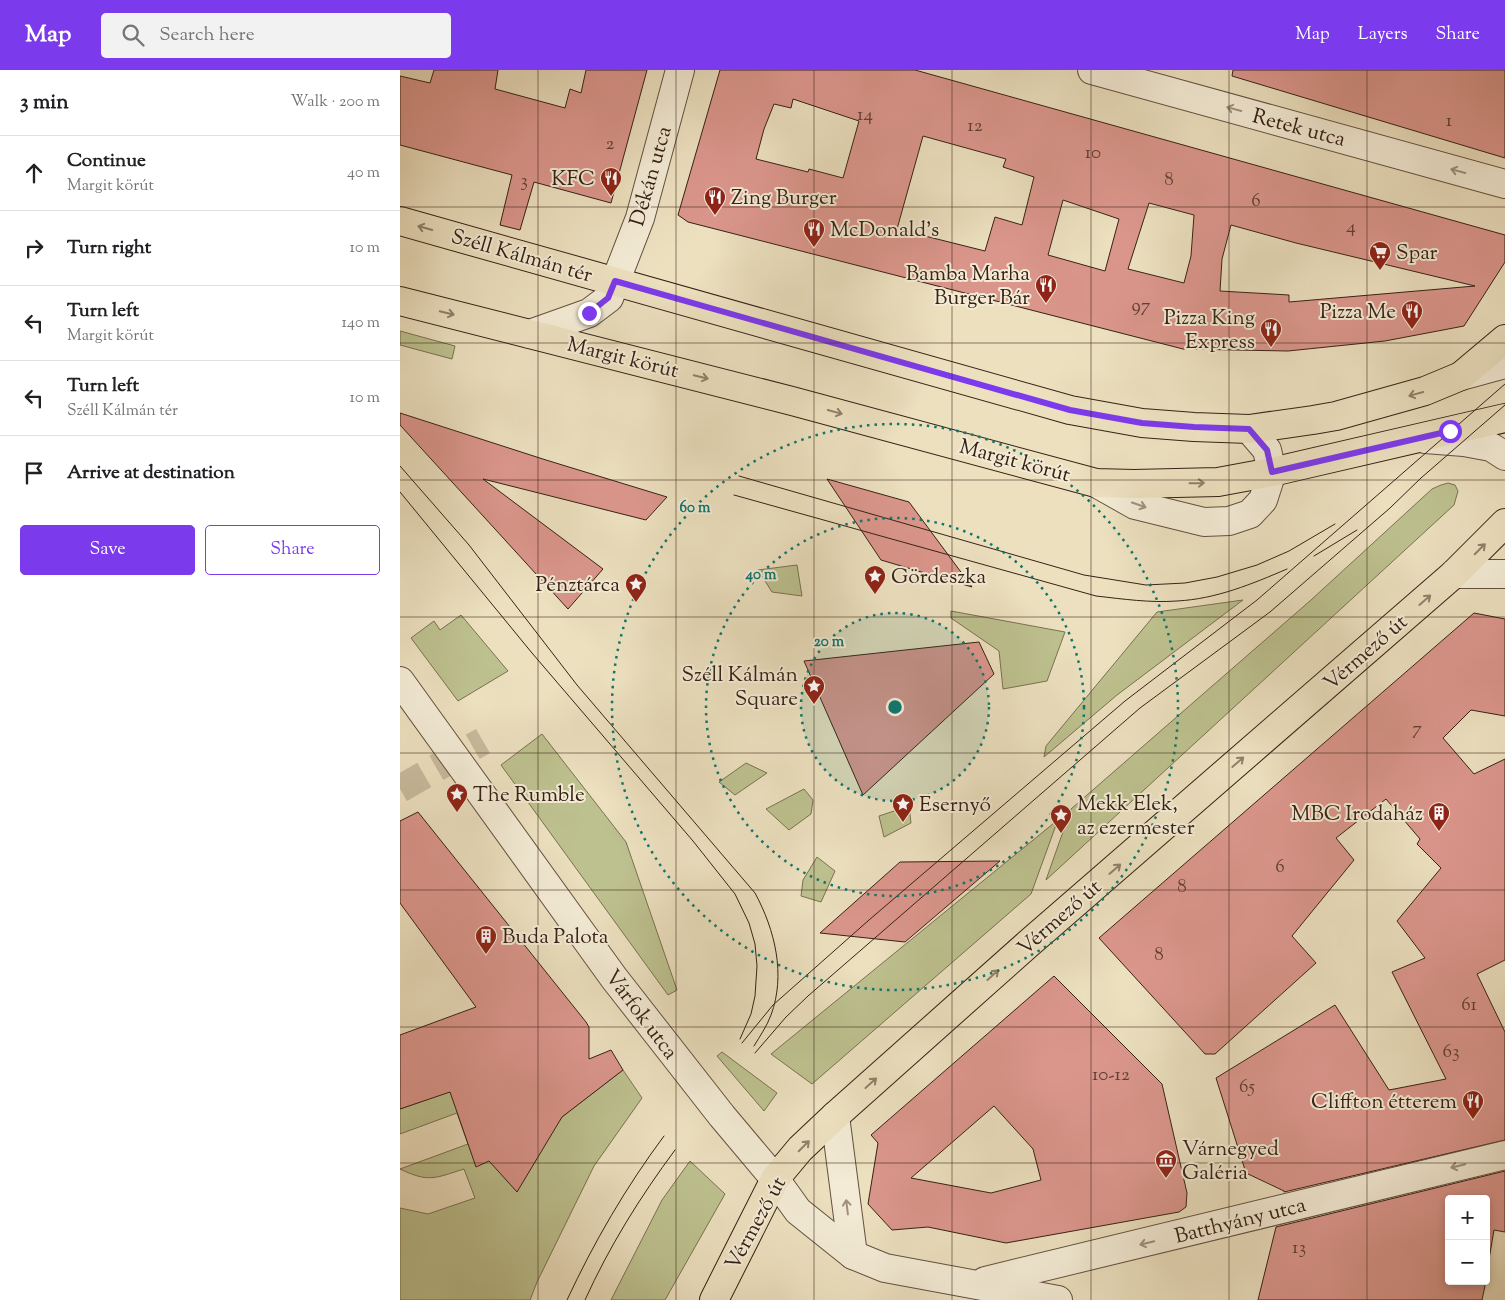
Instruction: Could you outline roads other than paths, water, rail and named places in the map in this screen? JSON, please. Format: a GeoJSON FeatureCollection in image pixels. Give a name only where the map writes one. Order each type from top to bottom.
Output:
{"type":"FeatureCollection","features":[{"type":"Feature","properties":{"kind":"main road","name":"Széll Kálmán tér"},"geometry":{"type":"LineString","coordinates":[[400,220],[615,281]]}},
{"type":"Feature","properties":{"kind":"main road"},"geometry":{"type":"LineString","coordinates":[[615,281],[1070,410],[1142,423],[1194,427],[1249,429],[1336,416],[1425,391],[1461,376],[1505,338]]}},
{"type":"Feature","properties":{"kind":"main road"},"geometry":{"type":"LineString","coordinates":[[400,301],[530,334]]}},
{"type":"Feature","properties":{"kind":"main road","name":"Margit körút"},"geometry":{"type":"LineString","coordinates":[[530,334],[830,411],[1096,483],[1218,482],[1272,472],[1505,418]]}},
{"type":"Feature","properties":{"kind":"main road","name":"Vérmező út"},"geometry":{"type":"LineString","coordinates":[[714,1300],[775,1179],[800,1149],[1028,944],[1454,574],[1505,522]]}},
{"type":"Feature","properties":{"kind":"street","name":"Dékán utca"},"geometry":{"type":"LineString","coordinates":[[615,281],[640,218],[680,70]]}},
{"type":"Feature","properties":{"kind":"street","name":"Retek utca"},"geometry":{"type":"LineString","coordinates":[[1092,70],[1505,184]]}},
{"type":"Feature","properties":{"kind":"street","name":"Széll Kálmán tér"},"geometry":{"type":"LineString","coordinates":[[530,334],[594,310],[608,298],[615,281]]}},
{"type":"Feature","properties":{"kind":"street"},"geometry":{"type":"LineString","coordinates":[[1461,376],[1505,364]]}},
{"type":"Feature","properties":{"kind":"street"},"geometry":{"type":"LineString","coordinates":[[1096,483],[1135,505],[1204,522],[1229,521],[1250,514],[1263,500],[1272,472],[1267,450],[1249,429]]}},
{"type":"Feature","properties":{"kind":"street"},"geometry":{"type":"LineString","coordinates":[[1418,438],[1464,442],[1491,447],[1505,456]]}},
{"type":"Feature","properties":{"kind":"street"},"geometry":{"type":"LineString","coordinates":[[1454,574],[1505,574]]}},
{"type":"Feature","properties":{"kind":"street","name":"Várfok utca"},"geometry":{"type":"LineString","coordinates":[[400,680],[614,978],[710,1102],[775,1179],[798,1211],[853,1255],[885,1268],[1058,1300]]}},
{"type":"Feature","properties":{"kind":"street"},"geometry":{"type":"LineString","coordinates":[[835,1116],[853,1255]]}},
{"type":"Feature","properties":{"kind":"street","name":"Batthyány utca"},"geometry":{"type":"LineString","coordinates":[[974,1284],[1505,1154]]}},
{"type":"Feature","properties":{"kind":"tunnel"},"geometry":{"type":"LineString","coordinates":[[400,789],[483,741]]}},
{"type":"Feature","properties":{"kind":"tram line"},"geometry":{"type":"LineString","coordinates":[[742,1043],[773,1005],[869,920],[1125,701],[1257,600],[1505,384]]}},
{"type":"Feature","properties":{"kind":"tram line"},"geometry":{"type":"LineString","coordinates":[[755,1053],[786,1017],[808,996],[1140,708],[1270,612],[1505,405]]}},
{"type":"Feature","properties":{"kind":"tram line"},"geometry":{"type":"LineString","coordinates":[[400,466],[469,545],[577,685],[755,893],[773,937],[778,969],[778,984],[771,1015],[754,1046]]}},
{"type":"Feature","properties":{"kind":"tram line"},"geometry":{"type":"LineString","coordinates":[[739,476],[1084,575],[1146,585],[1185,583],[1217,577],[1257,565],[1289,551],[1335,524]]}},
{"type":"Feature","properties":{"kind":"tram line"},"geometry":{"type":"LineString","coordinates":[[400,492],[532,653],[693,841],[735,894],[749,923],[755,944],[757,966],[755,996],[751,1014],[740,1039]]}},
{"type":"Feature","properties":{"kind":"tram line"},"geometry":{"type":"LineString","coordinates":[[734,495],[1096,596],[1157,601],[1191,600],[1234,590],[1287,569]]}},
{"type":"Feature","properties":{"kind":"tram line"},"geometry":{"type":"LineString","coordinates":[[1314,556],[1357,530]]}},
{"type":"Feature","properties":{"kind":"tram line"},"geometry":{"type":"LineString","coordinates":[[567,1300],[611,1215],[664,1136]]}},
{"type":"Feature","properties":{"kind":"tram line"},"geometry":{"type":"LineString","coordinates":[[585,1300],[604,1261],[626,1223],[675,1150]]}},
{"type":"Feature","properties":{"kind":"place","name":"KFC"},"geometry":{"type":"Point","coordinates":[611,197]}},
{"type":"Feature","properties":{"kind":"place","name":"Zing Burger"},"geometry":{"type":"Point","coordinates":[715,216]}},
{"type":"Feature","properties":{"kind":"place","name":"McDonald's"},"geometry":{"type":"Point","coordinates":[814,248]}},
{"type":"Feature","properties":{"kind":"place","name":"Spar"},"geometry":{"type":"Point","coordinates":[1380,271]}},
{"type":"Feature","properties":{"kind":"place","name":"Bamba Marha Burger Bár"},"geometry":{"type":"Point","coordinates":[1046,304]}},
{"type":"Feature","properties":{"kind":"place","name":"Pizza Me"},"geometry":{"type":"Point","coordinates":[1412,330]}},
{"type":"Feature","properties":{"kind":"place","name":"Pizza King Express"},"geometry":{"type":"Point","coordinates":[1271,348]}},
{"type":"Feature","properties":{"kind":"place","name":"Gördeszka"},"geometry":{"type":"Point","coordinates":[875,595]}},
{"type":"Feature","properties":{"kind":"place","name":"Pénztárca"},"geometry":{"type":"Point","coordinates":[636,603]}},
{"type":"Feature","properties":{"kind":"place","name":"Széll Kálmán Square"},"geometry":{"type":"Point","coordinates":[814,705]}},
{"type":"Feature","properties":{"kind":"place","name":"The Rumble"},"geometry":{"type":"Point","coordinates":[457,813]}},
{"type":"Feature","properties":{"kind":"place","name":"Esernyő"},"geometry":{"type":"Point","coordinates":[903,823]}},
{"type":"Feature","properties":{"kind":"place","name":"MBC Irodaház"},"geometry":{"type":"Point","coordinates":[1439,832]}},
{"type":"Feature","properties":{"kind":"place","name":"Mekk Elek, az ezermester"},"geometry":{"type":"Point","coordinates":[1061,834]}},
{"type":"Feature","properties":{"kind":"place","name":"Buda Palota"},"geometry":{"type":"Point","coordinates":[486,955]}},
{"type":"Feature","properties":{"kind":"place","name":"Cliffton étterem"},"geometry":{"type":"Point","coordinates":[1473,1120]}},
{"type":"Feature","properties":{"kind":"place","name":"Várnegyed Galéria"},"geometry":{"type":"Point","coordinates":[1166,1179]}}]}
